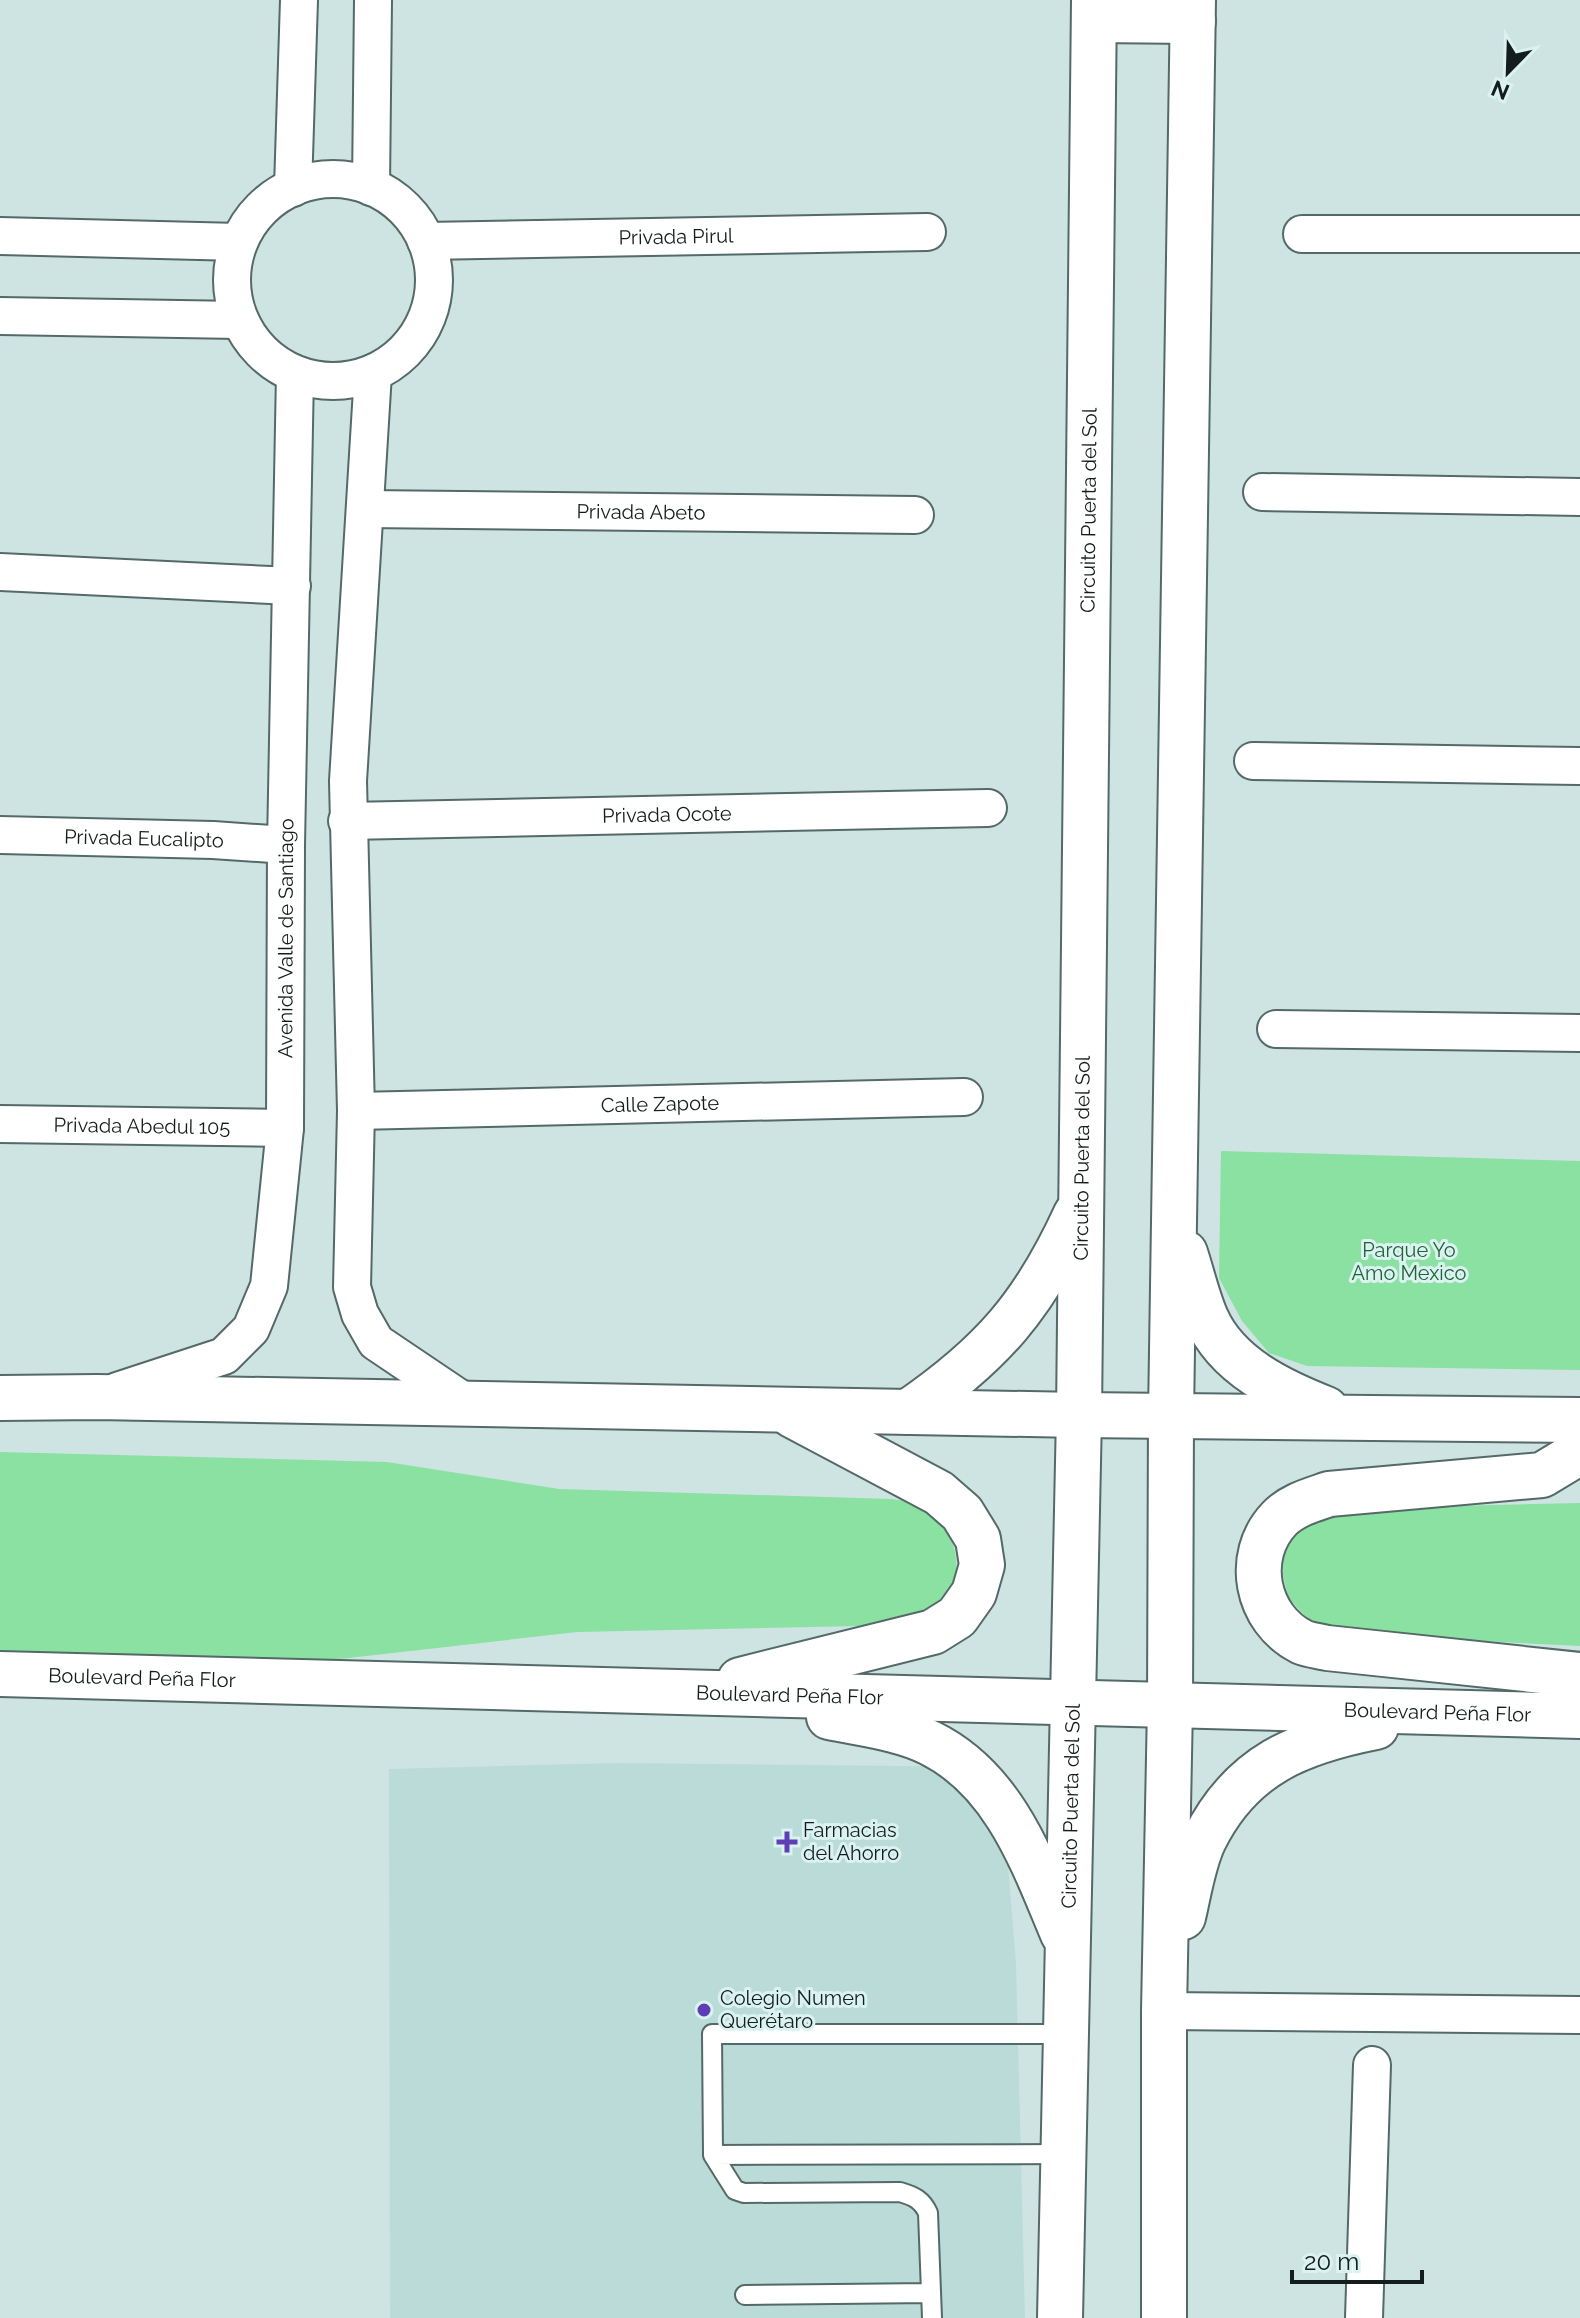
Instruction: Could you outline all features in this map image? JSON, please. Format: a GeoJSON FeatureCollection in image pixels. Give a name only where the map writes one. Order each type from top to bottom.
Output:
{"type":"FeatureCollection","features":[{"type":"Feature","properties":{"kind":"main road"},"geometry":{"type":"LineString","coordinates":[[1094,10],[1193,11],[1171,1415],[1170,1706],[1164,1998],[1164,2318]]}},
{"type":"Feature","properties":{"kind":"main road","name":"Circuito Puerta del Sol"},"geometry":{"type":"LineString","coordinates":[[1060,2318],[1079,1415],[1094,10]]}},
{"type":"Feature","properties":{"kind":"main road"},"geometry":{"type":"LineString","coordinates":[[908,1412],[953,1381],[993,1343],[1029,1301],[1057,1254],[1080,1204]]}},
{"type":"Feature","properties":{"kind":"main road"},"geometry":{"type":"LineString","coordinates":[[1174,1217],[1206,1320],[1233,1357],[1280,1391],[1346,1418]]}},
{"type":"Feature","properties":{"kind":"main road"},"geometry":{"type":"LineString","coordinates":[[0,1398],[1580,1420]]}},
{"type":"Feature","properties":{"kind":"main road"},"geometry":{"type":"LineString","coordinates":[[697,1693],[933,1632],[957,1617],[974,1593],[982,1565],[978,1539],[962,1513],[939,1493],[781,1409]]}},
{"type":"Feature","properties":{"kind":"main road"},"geometry":{"type":"LineString","coordinates":[[1580,1452],[1542,1475],[1329,1494],[1304,1502],[1279,1518],[1264,1543],[1257,1571],[1261,1597],[1278,1622],[1301,1641],[1327,1648],[1580,1675]]}},
{"type":"Feature","properties":{"kind":"main road","name":"Boulevard Peña Flor"},"geometry":{"type":"LineString","coordinates":[[0,1674],[1580,1716]]}},
{"type":"Feature","properties":{"kind":"main road"},"geometry":{"type":"LineString","coordinates":[[697,1693],[881,1728],[930,1743],[963,1766],[996,1796],[1027,1848],[1069,1948]]}},
{"type":"Feature","properties":{"kind":"main road"},"geometry":{"type":"LineString","coordinates":[[1164,1998],[1203,1842],[1223,1808],[1256,1773],[1294,1749],[1332,1736],[1453,1713]]}},
{"type":"Feature","properties":{"kind":"street"},"geometry":{"type":"LineString","coordinates":[[293,188],[299,0]]}},
{"type":"Feature","properties":{"kind":"street"},"geometry":{"type":"LineString","coordinates":[[371,187],[373,0]]}},
{"type":"Feature","properties":{"kind":"street"},"geometry":{"type":"LineString","coordinates":[[319,180],[345,180],[371,187],[394,200],[413,219],[426,241],[434,271],[432,304],[420,333],[400,357],[373,373],[347,380],[320,381],[295,374],[272,361],[253,342],[239,320],[233,294],[232,267],[239,242],[252,219],[271,201],[293,188],[319,180]]}},
{"type":"Feature","properties":{"kind":"street","name":"Privada Pirul"},"geometry":{"type":"LineString","coordinates":[[426,241],[927,232]]}},
{"type":"Feature","properties":{"kind":"street"},"geometry":{"type":"LineString","coordinates":[[1302,234],[1580,234]]}},
{"type":"Feature","properties":{"kind":"street"},"geometry":{"type":"LineString","coordinates":[[0,236],[239,242]]}},
{"type":"Feature","properties":{"kind":"street"},"geometry":{"type":"LineString","coordinates":[[0,316],[239,320]]}},
{"type":"Feature","properties":{"kind":"street"},"geometry":{"type":"LineString","coordinates":[[373,373],[347,821],[356,1111],[352,1287],[360,1314],[376,1342],[468,1404]]}},
{"type":"Feature","properties":{"kind":"street","name":"Avenida Valle de Santiago"},"geometry":{"type":"LineString","coordinates":[[97,1397],[224,1356],[251,1329],[269,1286],[285,1128],[286,845],[295,374]]}},
{"type":"Feature","properties":{"kind":"street"},"geometry":{"type":"LineString","coordinates":[[1262,492],[1580,497]]}},
{"type":"Feature","properties":{"kind":"street","name":"Privada Abeto"},"geometry":{"type":"LineString","coordinates":[[365,509],[915,515]]}},
{"type":"Feature","properties":{"kind":"street"},"geometry":{"type":"LineString","coordinates":[[0,572],[292,586]]}},
{"type":"Feature","properties":{"kind":"street"},"geometry":{"type":"LineString","coordinates":[[1253,761],[1580,766]]}},
{"type":"Feature","properties":{"kind":"street","name":"Privada Ocote"},"geometry":{"type":"LineString","coordinates":[[347,821],[988,808]]}},
{"type":"Feature","properties":{"kind":"street","name":"Privada Eucalipto"},"geometry":{"type":"LineString","coordinates":[[0,835],[213,840],[286,845]]}},
{"type":"Feature","properties":{"kind":"street"},"geometry":{"type":"LineString","coordinates":[[1276,1029],[1580,1033]]}},
{"type":"Feature","properties":{"kind":"street","name":"Calle Zapote"},"geometry":{"type":"LineString","coordinates":[[356,1111],[964,1097]]}},
{"type":"Feature","properties":{"kind":"street","name":"Privada Abedul 105"},"geometry":{"type":"LineString","coordinates":[[0,1124],[285,1128]]}},
{"type":"Feature","properties":{"kind":"street"},"geometry":{"type":"LineString","coordinates":[[1164,1998],[1580,2015]]}},
{"type":"Feature","properties":{"kind":"street"},"geometry":{"type":"LineString","coordinates":[[1364,2318],[1372,2065]]}},
{"type":"Feature","properties":{"kind":"lane"},"geometry":{"type":"LineString","coordinates":[[932,2318],[928,2213],[913,2196],[900,2192],[744,2193],[735,2190],[713,2155],[712,2034],[1067,2034]]}},
{"type":"Feature","properties":{"kind":"lane"},"geometry":{"type":"LineString","coordinates":[[713,2155],[1064,2154]]}},
{"type":"Feature","properties":{"kind":"lane"},"geometry":{"type":"LineString","coordinates":[[745,2295],[931,2293]]}},
{"type":"Feature","properties":{"kind":"shaded area","name":"Colegio Numen Querétaro"},"geometry":{"type":"Polygon","coordinates":[[[617,1763],[1000,1767],[1016,1963],[1025,2318],[390,2318],[389,1769],[617,1763]]]}},
{"type":"Feature","properties":{"kind":"green space","name":"Parque Yo Amo Mexico"},"geometry":{"type":"Polygon","coordinates":[[[1221,1151],[1580,1161],[1580,1370],[1307,1366],[1269,1353],[1242,1321],[1219,1278],[1221,1151]]]}},
{"type":"Feature","properties":{"kind":"green space"},"geometry":{"type":"Polygon","coordinates":[[[0,1452],[387,1462],[559,1489],[907,1501],[929,1510],[948,1532],[954,1546],[956,1575],[940,1605],[907,1625],[577,1632],[331,1660],[0,1654],[0,1452]]]}},
{"type":"Feature","properties":{"kind":"green space"},"geometry":{"type":"Polygon","coordinates":[[[1580,1503],[1580,1646],[1338,1634],[1317,1626],[1288,1597],[1283,1575],[1283,1554],[1291,1537],[1327,1509],[1580,1503]]]}},
{"type":"Feature","properties":{"kind":"place","name":"Farmacias del Ahorro"},"geometry":{"type":"Point","coordinates":[787,1842]}},
{"type":"Feature","properties":{"kind":"place","name":"Colegio Numen Querétaro"},"geometry":{"type":"Point","coordinates":[704,2010]}}]}
